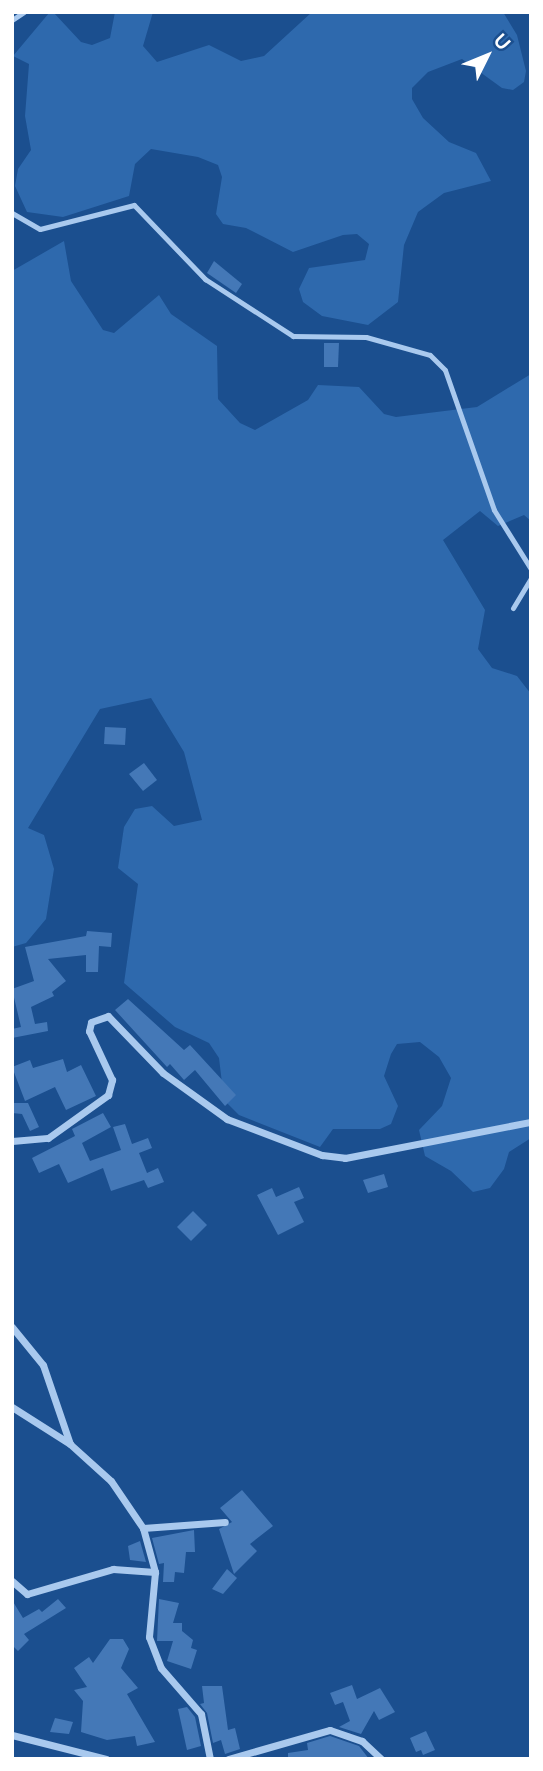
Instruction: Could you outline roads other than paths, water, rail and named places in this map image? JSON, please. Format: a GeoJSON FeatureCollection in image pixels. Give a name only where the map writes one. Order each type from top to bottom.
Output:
{"type":"FeatureCollection","features":[{"type":"Feature","properties":{"kind":"street"},"geometry":{"type":"LineString","coordinates":[[12,1141],[48,1138],[108,1095],[112,1080],[89,1031],[91,1022],[108,1016],[163,1073],[227,1119],[321,1155],[345,1158],[531,1122]]}},
{"type":"Feature","properties":{"kind":"street"},"geometry":{"type":"LineString","coordinates":[[12,1327],[43,1365],[70,1444]]}},
{"type":"Feature","properties":{"kind":"street"},"geometry":{"type":"LineString","coordinates":[[12,1406],[70,1444],[111,1481],[143,1528],[155,1572],[149,1637],[161,1668],[201,1714],[210,1759]]}},
{"type":"Feature","properties":{"kind":"street"},"geometry":{"type":"LineString","coordinates":[[143,1528],[225,1522]]}},
{"type":"Feature","properties":{"kind":"street"},"geometry":{"type":"LineString","coordinates":[[12,1581],[27,1594],[113,1569],[155,1572]]}},
{"type":"Feature","properties":{"kind":"street"},"geometry":{"type":"LineString","coordinates":[[228,1759],[330,1730],[362,1741],[380,1759]]}},
{"type":"Feature","properties":{"kind":"street"},"geometry":{"type":"LineString","coordinates":[[12,1735],[106,1759]]}},
{"type":"Feature","properties":{"kind":"lane"},"geometry":{"type":"LineString","coordinates":[[12,20],[24,12]]}},
{"type":"Feature","properties":{"kind":"lane"},"geometry":{"type":"LineString","coordinates":[[12,213],[40,229],[134,205],[205,279],[293,335],[366,337],[430,355],[444,370],[494,510],[531,569]]}},
{"type":"Feature","properties":{"kind":"lane"},"geometry":{"type":"LineString","coordinates":[[513,608],[531,578]]}}]}
